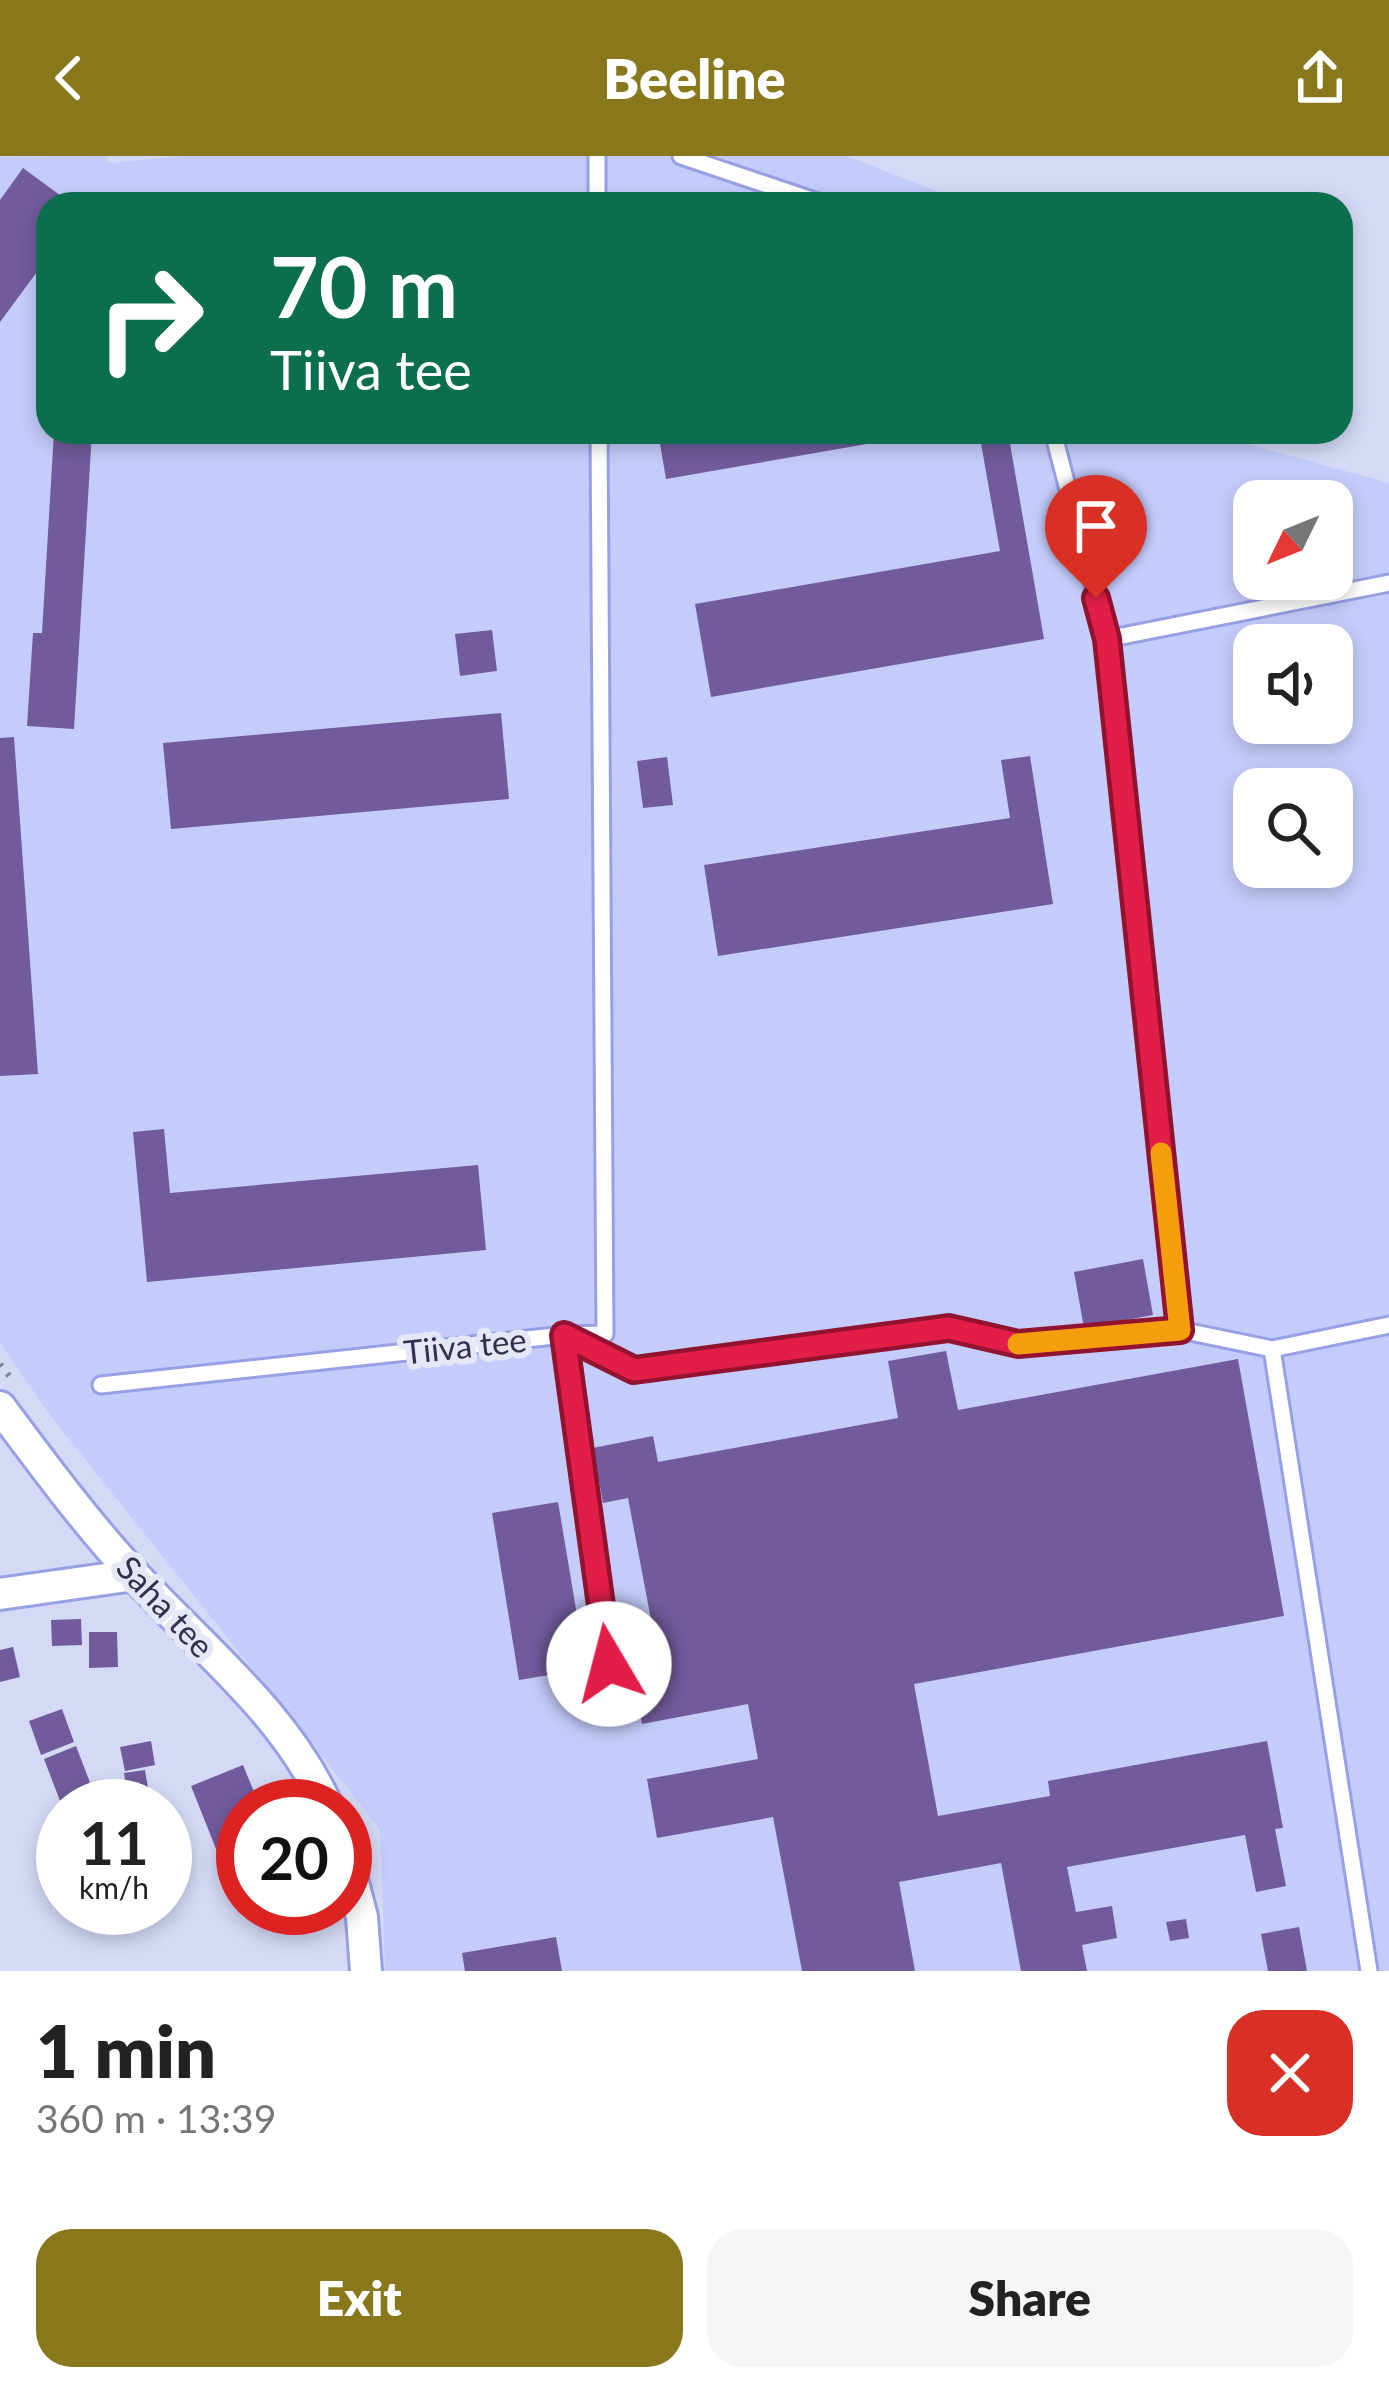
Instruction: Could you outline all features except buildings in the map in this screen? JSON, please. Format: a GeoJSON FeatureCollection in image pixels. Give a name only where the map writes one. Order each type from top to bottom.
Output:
{"type":"FeatureCollection","features":[{"type":"Feature","properties":{"kind":"street","name":"Saha tee"},"geometry":{"type":"LineString","coordinates":[[0,1408],[134,1575],[267,1711],[315,1779]]}},
{"type":"Feature","properties":{"kind":"street"},"geometry":{"type":"LineString","coordinates":[[0,1594],[134,1575]]}},
{"type":"Feature","properties":{"kind":"street"},"geometry":{"type":"LineString","coordinates":[[363,1935],[366,1971]]}},
{"type":"Feature","properties":{"kind":"lane"},"geometry":{"type":"LineString","coordinates":[[597,156],[597,192]]}},
{"type":"Feature","properties":{"kind":"lane"},"geometry":{"type":"LineString","coordinates":[[681,156],[788,192]]}},
{"type":"Feature","properties":{"kind":"lane"},"geometry":{"type":"LineString","coordinates":[[599,444],[605,1334],[564,1335],[615,1711]]}},
{"type":"Feature","properties":{"kind":"lane"},"geometry":{"type":"LineString","coordinates":[[1056,444],[1107,639],[1180,1330]]}},
{"type":"Feature","properties":{"kind":"lane"},"geometry":{"type":"LineString","coordinates":[[1107,639],[1389,583]]}},
{"type":"Feature","properties":{"kind":"lane","name":"Tiiva tee"},"geometry":{"type":"LineString","coordinates":[[101,1385],[564,1335],[634,1370],[949,1328],[1018,1344],[1180,1330],[1272,1349],[1389,1325]]}},
{"type":"Feature","properties":{"kind":"lane"},"geometry":{"type":"LineString","coordinates":[[1272,1349],[1369,1971]]}},
{"type":"Feature","properties":{"kind":"shaded area"},"geometry":{"type":"Polygon","coordinates":[[[107,156],[108,163],[182,156],[847,156],[938,192],[36,192],[36,444],[1248,444],[1389,483],[1389,1971],[385,1971],[380,1829],[372,1819],[372,1779],[340,1779],[53,1419],[0,1343],[0,157],[107,156]]]}},
{"type":"Feature","properties":{"kind":"slow traffic"},"geometry":{"type":"LineString","coordinates":[[1018,1344],[1180,1330],[1161,1153]]}},
{"type":"Feature","properties":{"kind":"route"},"geometry":{"type":"LineString","coordinates":[[609,1664],[564,1335],[634,1370],[949,1328],[1018,1344],[1180,1330],[1107,639],[1096,598]]}}]}
